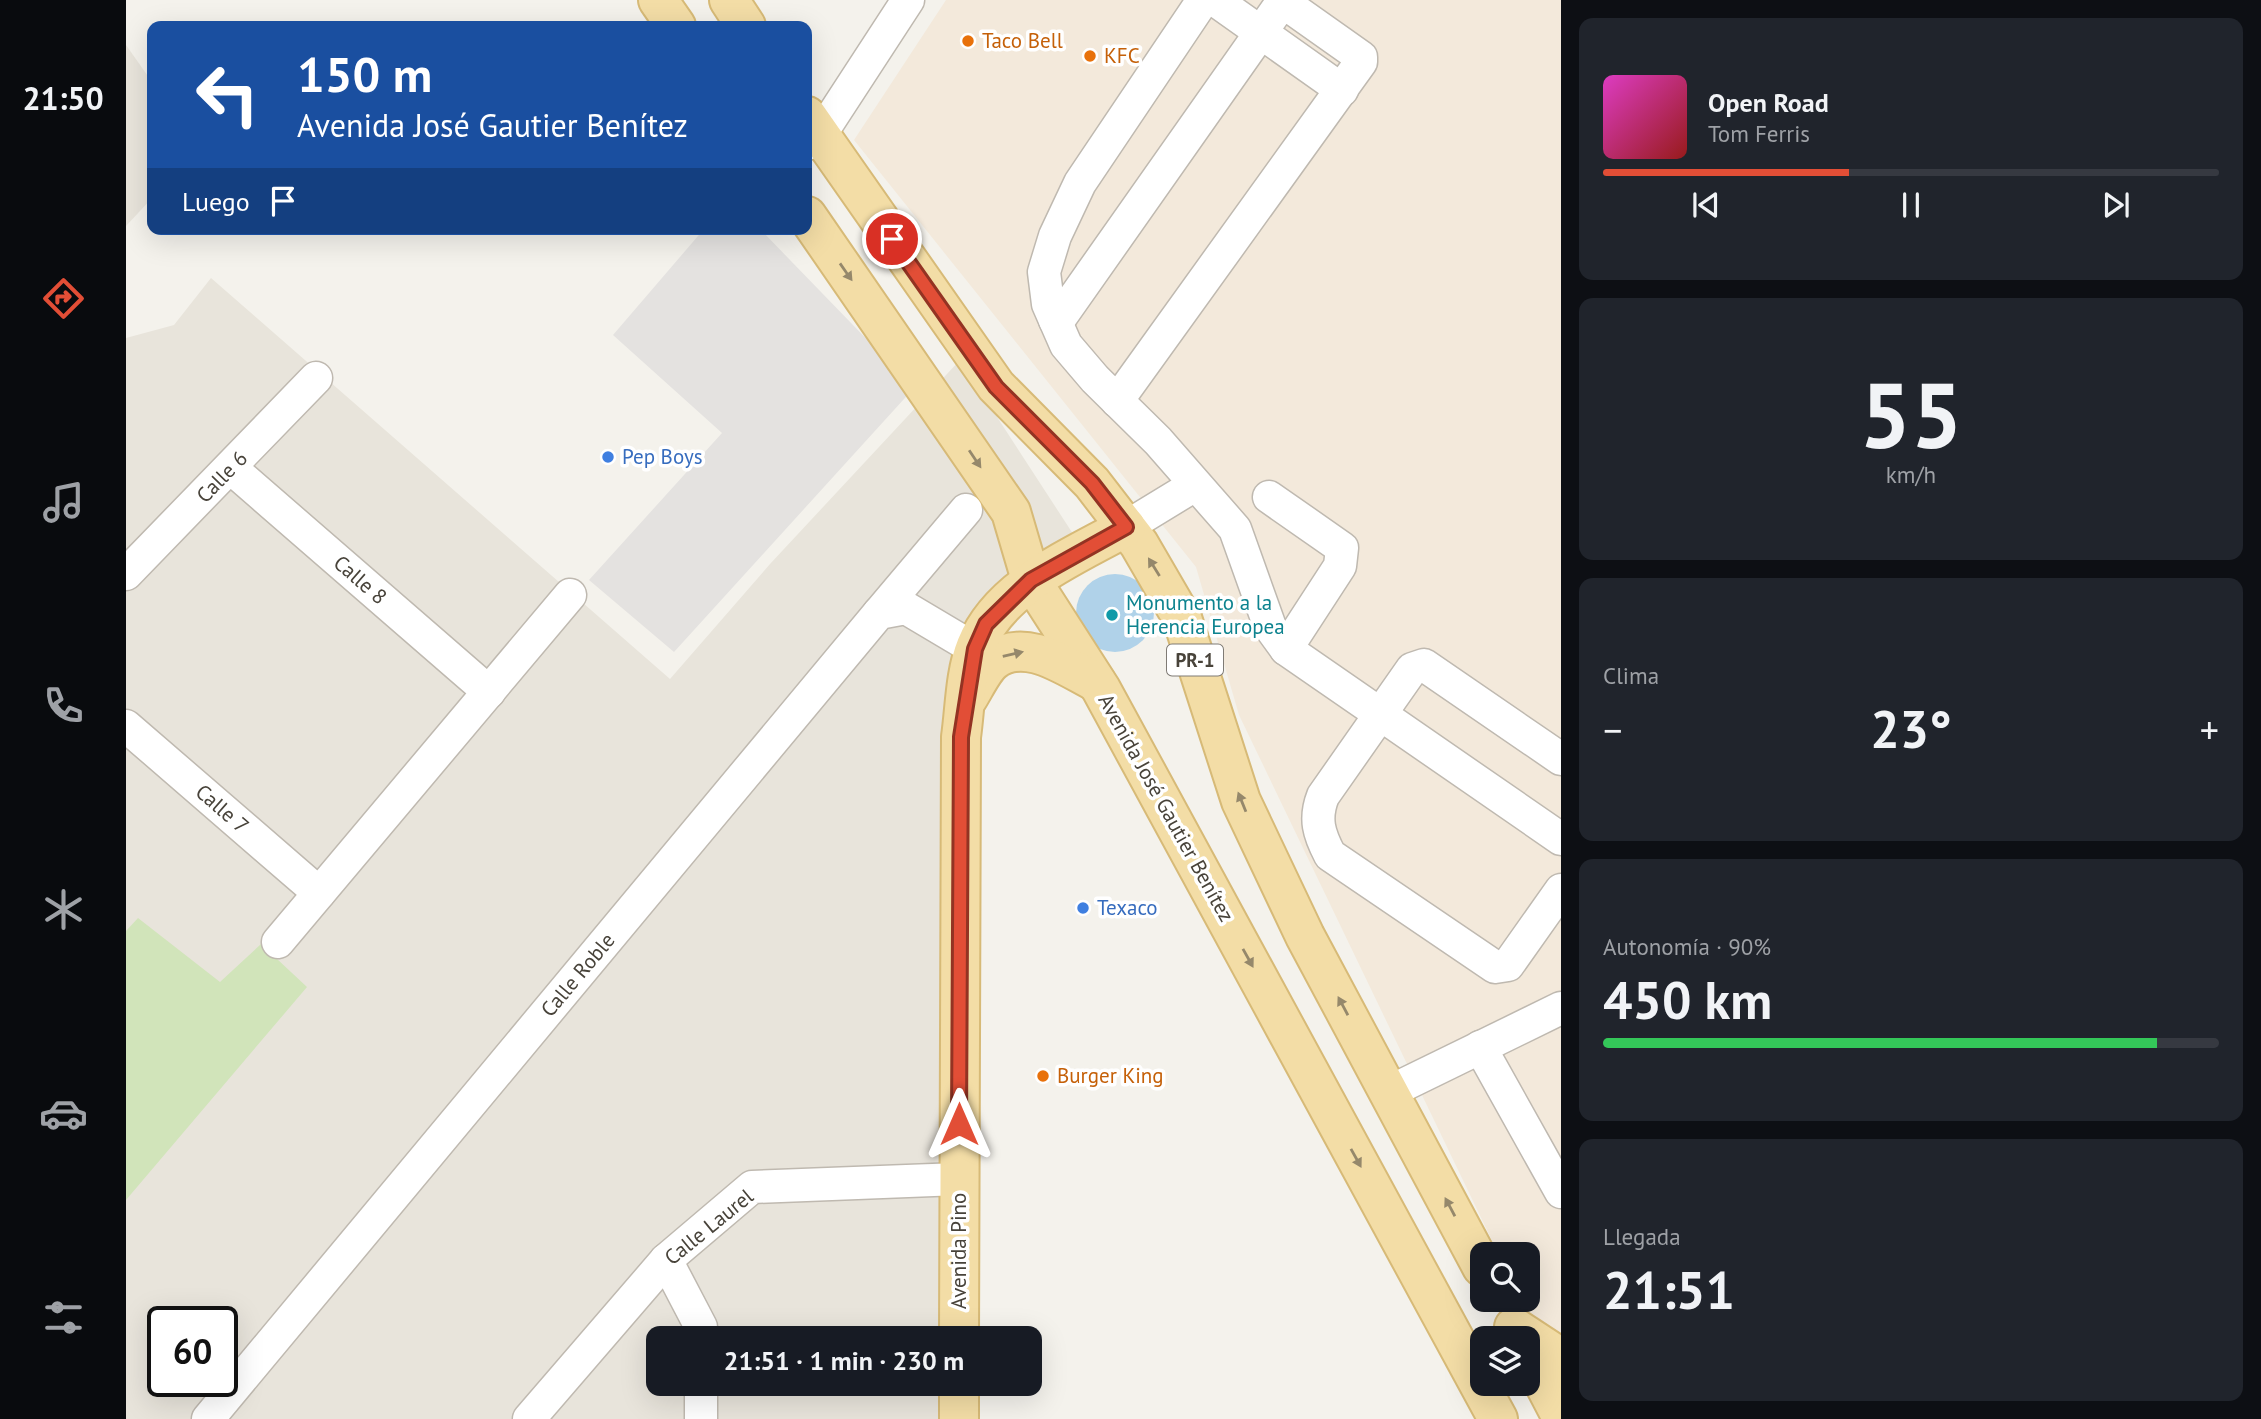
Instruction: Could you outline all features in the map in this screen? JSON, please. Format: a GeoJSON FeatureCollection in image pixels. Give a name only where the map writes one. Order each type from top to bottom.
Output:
{"type":"FeatureCollection","features":[{"type":"Feature","properties":{"kind":"main road"},"geometry":{"type":"LineString","coordinates":[[658,0],[673,21]]}},
{"type":"Feature","properties":{"kind":"main road"},"geometry":{"type":"LineString","coordinates":[[729,0],[743,21]]}},
{"type":"Feature","properties":{"kind":"main road","name":"PR-1"},"geometry":{"type":"LineString","coordinates":[[812,133],[996,387],[1092,483],[1153,566],[1182,618],[1241,801],[1305,936],[1470,1244]]}},
{"type":"Feature","properties":{"kind":"main road","name":"Avenida José Gautier Benítez"},"geometry":{"type":"LineString","coordinates":[[812,223],[1011,512],[1031,580],[1098,683],[1498,1419]]}},
{"type":"Feature","properties":{"kind":"main road","name":"Avenida Pino"},"geometry":{"type":"LineString","coordinates":[[959,1326],[961,737],[975,649],[986,624],[1031,580],[1126,527]]}},
{"type":"Feature","properties":{"kind":"main road"},"geometry":{"type":"LineString","coordinates":[[967,700],[992,662],[1012,652],[1035,652],[1098,683]]}},
{"type":"Feature","properties":{"kind":"main road"},"geometry":{"type":"LineString","coordinates":[[1540,1345],[1561,1358]]}},
{"type":"Feature","properties":{"kind":"main road"},"geometry":{"type":"LineString","coordinates":[[1540,1377],[1561,1416]]}},
{"type":"Feature","properties":{"kind":"main road"},"geometry":{"type":"LineString","coordinates":[[959,1396],[959,1419]]}},
{"type":"Feature","properties":{"kind":"street"},"geometry":{"type":"LineString","coordinates":[[812,131],[908,0]]}},
{"type":"Feature","properties":{"kind":"street"},"geometry":{"type":"LineString","coordinates":[[1203,0],[1080,183],[1055,236],[1044,272],[1048,304],[1066,345],[1158,441],[1235,529],[1270,627],[1286,649],[1561,839]]}},
{"type":"Feature","properties":{"kind":"street"},"geometry":{"type":"LineString","coordinates":[[1117,401],[1342,90],[1215,0]]}},
{"type":"Feature","properties":{"kind":"street"},"geometry":{"type":"LineString","coordinates":[[1055,320],[1060,318],[1260,32]]}},
{"type":"Feature","properties":{"kind":"street","name":"Calle 6"},"geometry":{"type":"LineString","coordinates":[[126,574],[316,378]]}},
{"type":"Feature","properties":{"kind":"street","name":"Calle 8"},"geometry":{"type":"LineString","coordinates":[[231,468],[489,692]]}},
{"type":"Feature","properties":{"kind":"street"},"geometry":{"type":"LineString","coordinates":[[1126,527],[1195,485]]}},
{"type":"Feature","properties":{"kind":"street"},"geometry":{"type":"LineString","coordinates":[[1269,497],[1342,548],[1340,566],[1286,649]]}},
{"type":"Feature","properties":{"kind":"street","name":"Calle Roble"},"geometry":{"type":"LineString","coordinates":[[208,1419],[966,510]]}},
{"type":"Feature","properties":{"kind":"street"},"geometry":{"type":"LineString","coordinates":[[278,942],[570,595]]}},
{"type":"Feature","properties":{"kind":"street"},"geometry":{"type":"LineString","coordinates":[[879,613],[906,608],[975,649]]}},
{"type":"Feature","properties":{"kind":"street"},"geometry":{"type":"LineString","coordinates":[[1561,759],[1424,665],[1412,669],[1323,796],[1317,812],[1319,833],[1330,855],[1495,967],[1508,965],[1561,890]]}},
{"type":"Feature","properties":{"kind":"street","name":"Calle 7"},"geometry":{"type":"LineString","coordinates":[[126,726],[319,893]]}},
{"type":"Feature","properties":{"kind":"street"},"geometry":{"type":"LineString","coordinates":[[1389,1092],[1561,1008]]}},
{"type":"Feature","properties":{"kind":"street"},"geometry":{"type":"LineString","coordinates":[[1480,1047],[1561,1192]]}},
{"type":"Feature","properties":{"kind":"street","name":"Calle Laurel"},"geometry":{"type":"LineString","coordinates":[[529,1419],[666,1259],[752,1187],[959,1179]]}},
{"type":"Feature","properties":{"kind":"street"},"geometry":{"type":"LineString","coordinates":[[666,1259],[700,1326]]}},
{"type":"Feature","properties":{"kind":"street"},"geometry":{"type":"LineString","coordinates":[[701,1396],[701,1419]]}},
{"type":"Feature","properties":{"kind":"shaded area"},"geometry":{"type":"Polygon","coordinates":[[[946,0],[1561,0],[1561,1384],[1540,1340],[1540,1326],[1533,1326],[1527,1312],[1540,1312],[1540,1242],[1493,1242],[1239,715],[1196,567],[854,140],[946,0]]]}},
{"type":"Feature","properties":{"kind":"shaded area"},"geometry":{"type":"Polygon","coordinates":[[[126,45],[147,75],[147,203],[126,226],[126,45]]]}},
{"type":"Feature","properties":{"kind":"shaded area"},"geometry":{"type":"Polygon","coordinates":[[[699,235],[766,235],[914,388],[674,652],[589,580],[722,433],[613,335],[699,235]]]}},
{"type":"Feature","properties":{"kind":"shaded area"},"geometry":{"type":"Polygon","coordinates":[[[211,278],[670,679],[770,564],[960,360],[1077,540],[982,623],[955,1326],[646,1326],[646,1396],[955,1396],[955,1419],[126,1419],[126,338],[174,325],[211,278]]]}},
{"type":"Feature","properties":{"kind":"green space"},"geometry":{"type":"Polygon","coordinates":[[[138,918],[220,982],[261,944],[307,987],[126,1200],[126,931],[138,918]]]}},
{"type":"Feature","properties":{"kind":"water"},"geometry":{"type":"Polygon","coordinates":[[[1115,574],[1130,577],[1147,591],[1154,613],[1151,628],[1137,645],[1115,652],[1100,649],[1083,635],[1076,613],[1079,598],[1093,581],[1115,574]]]}},
{"type":"Feature","properties":{"kind":"place","name":"Taco Bell"},"geometry":{"type":"Point","coordinates":[968,41]}},
{"type":"Feature","properties":{"kind":"place","name":"KFC"},"geometry":{"type":"Point","coordinates":[1090,56]}},
{"type":"Feature","properties":{"kind":"place","name":"Pep Boys"},"geometry":{"type":"Point","coordinates":[608,457]}},
{"type":"Feature","properties":{"kind":"place","name":"Monumento a la Herencia Europea"},"geometry":{"type":"Point","coordinates":[1112,615]}},
{"type":"Feature","properties":{"kind":"place","name":"Texaco"},"geometry":{"type":"Point","coordinates":[1083,908]}},
{"type":"Feature","properties":{"kind":"place","name":"Burger King"},"geometry":{"type":"Point","coordinates":[1043,1076]}},
{"type":"Feature","properties":{"kind":"route"},"geometry":{"type":"LineString","coordinates":[[892,239],[996,387],[1092,483],[1126,527],[1031,580],[986,624],[975,649],[961,737],[959,1124]]}}]}
